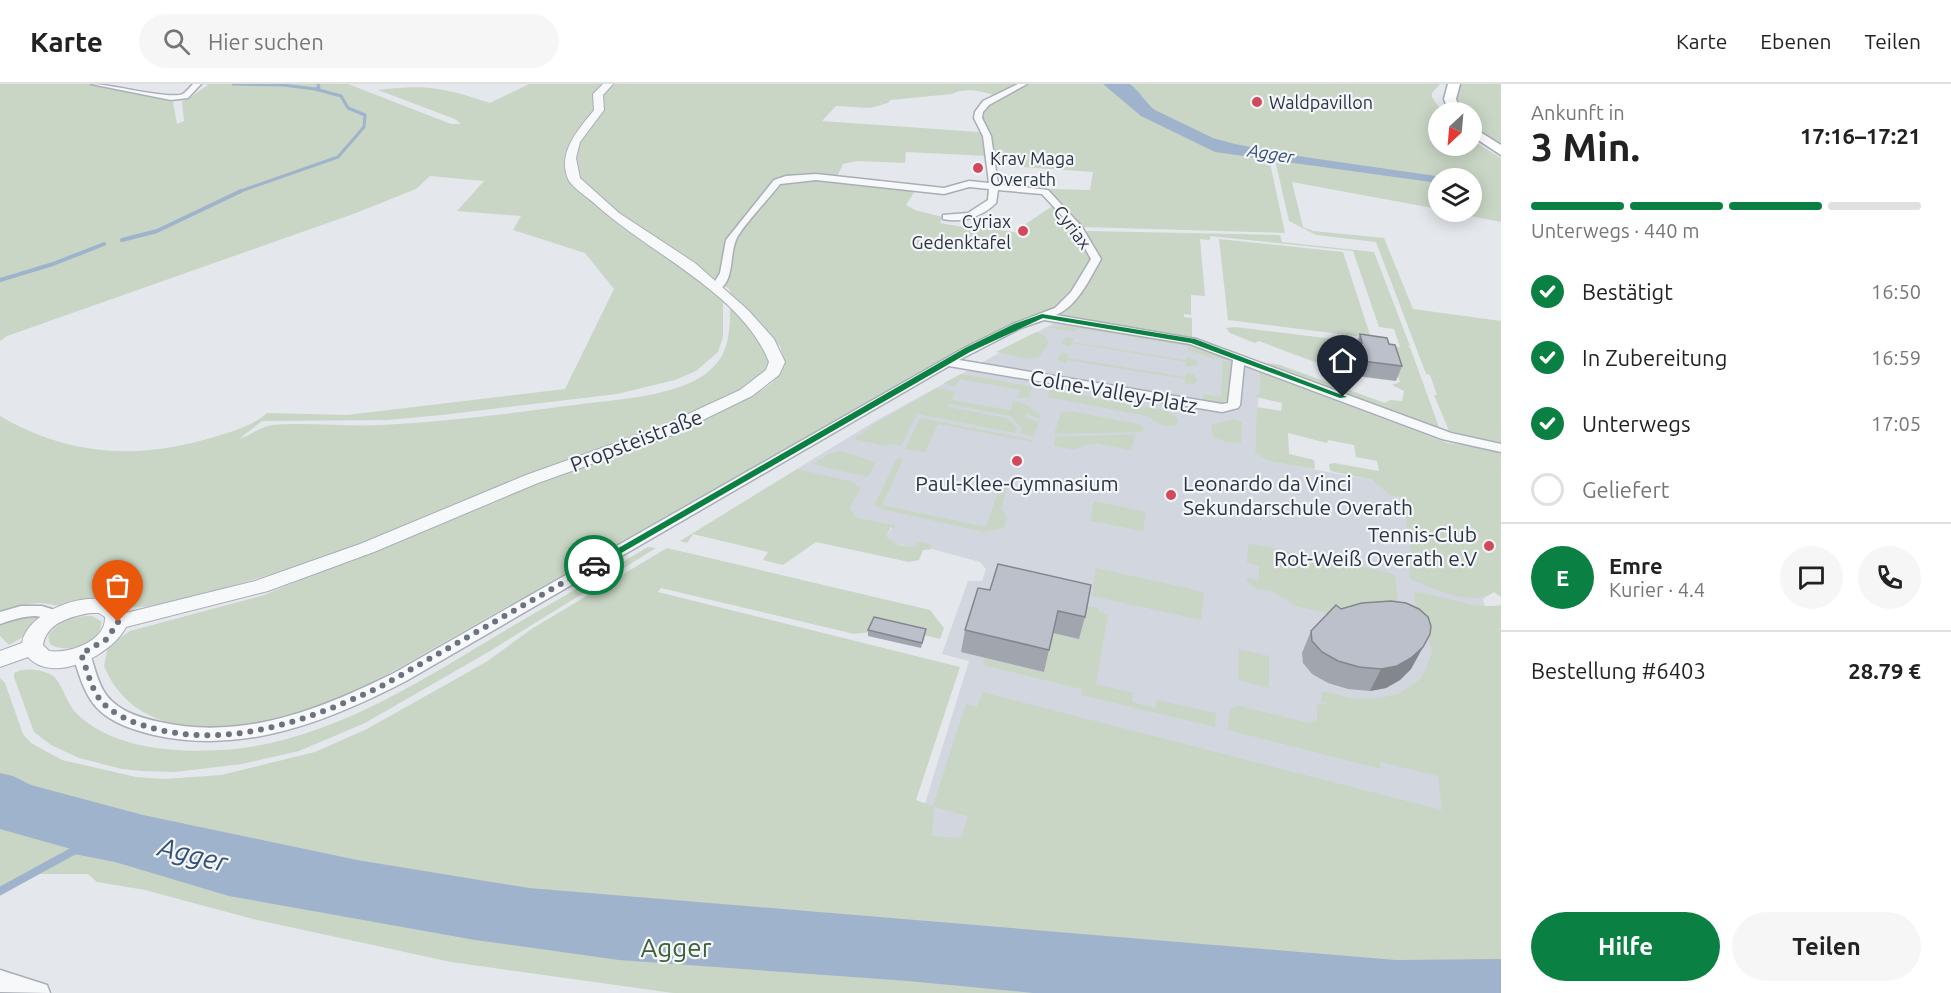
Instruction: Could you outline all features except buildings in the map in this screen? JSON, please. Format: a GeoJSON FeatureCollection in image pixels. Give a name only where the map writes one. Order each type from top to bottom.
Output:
{"type":"FeatureCollection","features":[{"type":"Feature","properties":{"kind":"main road"},"geometry":{"type":"LineString","coordinates":[[1451,102],[1454,84]]}},
{"type":"Feature","properties":{"kind":"main road"},"geometry":{"type":"LineString","coordinates":[[1482,138],[1501,151]]}},
{"type":"Feature","properties":{"kind":"street"},"geometry":{"type":"LineString","coordinates":[[95,84],[171,98],[185,96],[197,84]]}},
{"type":"Feature","properties":{"kind":"street","name":"Propsteistraße"},"geometry":{"type":"LineString","coordinates":[[118,622],[261,586],[324,564],[532,479],[664,432],[746,393],[773,372],[777,362],[769,342],[743,313],[690,266],[615,216],[574,179],[571,158],[575,142],[599,110],[598,94],[608,84]]}},
{"type":"Feature","properties":{"kind":"street"},"geometry":{"type":"LineString","coordinates":[[946,217],[962,218],[990,205],[993,201],[994,186],[987,136],[978,118],[979,112],[986,103],[1023,84]]}},
{"type":"Feature","properties":{"kind":"street","name":"Cyriax"},"geometry":{"type":"LineString","coordinates":[[716,288],[724,273],[731,240],[777,182],[798,177],[816,177],[944,191],[969,184],[994,186],[1045,192],[1079,229],[1096,259],[1075,294],[1059,310],[1042,316]]}},
{"type":"Feature","properties":{"kind":"street"},"geometry":{"type":"LineString","coordinates":[[81,654],[101,701],[126,718],[147,726],[175,733],[200,735],[260,731],[297,722],[344,704],[400,676],[947,362],[1017,326],[1042,316],[1178,338],[1239,358],[1447,436],[1501,448]]}},
{"type":"Feature","properties":{"kind":"street","name":"Colne-Valley-Platz"},"geometry":{"type":"LineString","coordinates":[[947,362],[1222,408],[1234,405],[1239,358]]}},
{"type":"Feature","properties":{"kind":"street"},"geometry":{"type":"LineString","coordinates":[[103,606],[116,614],[118,622],[107,639],[81,654],[52,659],[42,657],[32,647],[34,634],[56,616],[79,608],[103,606]]}},
{"type":"Feature","properties":{"kind":"street"},"geometry":{"type":"LineString","coordinates":[[0,618],[27,611],[44,610],[56,616]]}},
{"type":"Feature","properties":{"kind":"street"},"geometry":{"type":"LineString","coordinates":[[0,659],[32,647]]}},
{"type":"Feature","properties":{"kind":"street"},"geometry":{"type":"LineString","coordinates":[[0,981],[39,993]]}},
{"type":"Feature","properties":{"kind":"shaded area"},"geometry":{"type":"Polygon","coordinates":[[[1054,323],[1191,345],[1260,372],[1255,453],[1267,461],[1372,480],[1405,496],[1494,592],[1483,599],[1485,608],[1482,838],[1211,883],[907,862],[969,661],[942,654],[968,581],[982,581],[986,569],[980,562],[932,549],[923,550],[893,543],[886,536],[894,525],[856,517],[850,508],[861,488],[797,469],[872,423],[1054,323]]]}},
{"type":"Feature","properties":{"kind":"green space"},"geometry":{"type":"Polygon","coordinates":[[[0,84],[88,84],[173,102],[177,124],[184,121],[182,101],[208,85],[206,84],[348,84],[451,124],[461,124],[455,119],[378,90],[410,87],[435,89],[490,103],[529,84],[1020,84],[996,96],[968,90],[952,94],[890,100],[888,103],[870,108],[836,106],[822,121],[979,132],[984,136],[986,156],[906,152],[905,163],[857,161],[843,164],[837,177],[915,191],[906,205],[915,210],[942,217],[940,223],[963,227],[968,224],[1018,233],[1024,225],[1051,207],[1070,222],[1091,258],[1072,293],[1056,307],[966,346],[360,690],[304,713],[270,723],[222,729],[198,728],[152,717],[133,705],[116,688],[104,666],[108,646],[130,631],[264,595],[522,488],[671,434],[771,384],[779,375],[783,365],[780,346],[732,296],[729,289],[577,188],[625,229],[688,270],[723,301],[723,337],[718,352],[696,371],[675,380],[617,394],[442,415],[388,420],[262,421],[239,439],[273,425],[368,425],[434,421],[618,400],[664,392],[692,382],[704,375],[719,361],[728,336],[730,307],[750,326],[766,354],[767,369],[756,381],[708,408],[646,435],[426,520],[278,572],[150,606],[123,607],[97,599],[62,606],[43,603],[19,606],[0,613],[0,416],[26,430],[79,447],[133,451],[189,444],[237,430],[267,413],[347,415],[565,389],[614,289],[585,253],[513,230],[521,216],[457,211],[484,181],[430,176],[416,189],[356,213],[7,336],[0,341],[0,84]]]}},
{"type":"Feature","properties":{"kind":"green space"},"geometry":{"type":"Polygon","coordinates":[[[1026,84],[1440,84],[1432,93],[1435,102],[1428,102],[1428,156],[1482,156],[1482,146],[1501,158],[1501,222],[1482,218],[1482,168],[1428,168],[1428,207],[1292,182],[1303,227],[1313,231],[1384,238],[1413,309],[1501,321],[1501,443],[1449,431],[1434,395],[1437,395],[1430,375],[1426,374],[1376,242],[1316,235],[1289,221],[1276,164],[1270,163],[1285,233],[1082,227],[1049,192],[1050,189],[1090,190],[1093,172],[1008,166],[1008,162],[993,161],[981,112],[986,105],[1026,84]]]}},
{"type":"Feature","properties":{"kind":"green space"},"geometry":{"type":"Polygon","coordinates":[[[1460,84],[1501,84],[1501,148],[1482,134],[1482,102],[1457,102],[1455,97],[1460,84]]]}},
{"type":"Feature","properties":{"kind":"green space"},"geometry":{"type":"Polygon","coordinates":[[[1087,231],[1280,235],[1282,242],[1374,252],[1410,346],[1406,346],[1410,347],[1440,430],[1265,365],[1268,363],[1280,365],[1385,403],[1390,400],[1402,401],[1404,391],[1392,385],[1400,382],[1387,346],[1400,347],[1394,329],[1379,327],[1353,251],[1210,236],[1210,240],[1200,239],[1205,296],[1191,295],[1191,315],[1184,314],[1184,317],[1192,318],[1192,337],[1059,316],[1072,305],[1088,283],[1099,260],[1085,233],[1087,231]]]}},
{"type":"Feature","properties":{"kind":"green space"},"geometry":{"type":"Polygon","coordinates":[[[1219,239],[1343,252],[1371,338],[1228,320],[1219,239]]]}},
{"type":"Feature","properties":{"kind":"green space"},"geometry":{"type":"Polygon","coordinates":[[[1071,326],[1188,344],[1230,360],[1212,358],[1188,350],[1188,346],[1077,328],[1075,332],[1046,327],[1071,326]]]}},
{"type":"Feature","properties":{"kind":"green space"},"geometry":{"type":"Polygon","coordinates":[[[1235,327],[1350,341],[1352,355],[1346,355],[1352,376],[1259,341],[1255,343],[1230,333],[1226,328],[1235,327]]]}},
{"type":"Feature","properties":{"kind":"green space"},"geometry":{"type":"Polygon","coordinates":[[[1036,332],[1044,335],[1049,342],[1039,357],[1030,359],[996,352],[1036,332]]]}},
{"type":"Feature","properties":{"kind":"green space"},"geometry":{"type":"Polygon","coordinates":[[[1067,337],[1073,338],[1073,342],[1186,360],[1188,356],[1198,362],[1197,365],[1186,367],[1186,362],[1072,343],[1069,347],[1061,343],[1067,337]]]}},
{"type":"Feature","properties":{"kind":"green space"},"geometry":{"type":"Polygon","coordinates":[[[1062,353],[1069,354],[1068,358],[1185,377],[1187,373],[1193,374],[1197,379],[1196,383],[1185,384],[1185,379],[1067,360],[1066,364],[1057,359],[1062,353]]]}},
{"type":"Feature","properties":{"kind":"green space"},"geometry":{"type":"Polygon","coordinates":[[[1223,361],[1231,361],[1230,396],[1222,404],[1203,403],[1203,394],[1221,397],[1223,361]]]}},
{"type":"Feature","properties":{"kind":"green space"},"geometry":{"type":"Polygon","coordinates":[[[1260,372],[1447,443],[1501,450],[1501,597],[1494,592],[1474,598],[1452,595],[1410,579],[1406,553],[1411,554],[1403,497],[1390,495],[1372,480],[1330,471],[1329,464],[1334,463],[1379,471],[1377,461],[1356,457],[1354,445],[1328,440],[1327,443],[1288,433],[1289,454],[1314,460],[1315,468],[1313,469],[1267,461],[1255,453],[1257,407],[1281,411],[1282,403],[1256,397],[1259,393],[1260,372]]]}},
{"type":"Feature","properties":{"kind":"green space"},"geometry":{"type":"Polygon","coordinates":[[[961,374],[1032,388],[1029,398],[1017,398],[1020,390],[960,379],[955,387],[944,383],[961,374]]]}},
{"type":"Feature","properties":{"kind":"green space"},"geometry":{"type":"Polygon","coordinates":[[[937,388],[955,392],[952,400],[1010,410],[1013,401],[1025,404],[1041,415],[1040,419],[1027,414],[1025,418],[1039,422],[1034,436],[1020,433],[1022,428],[1010,416],[949,404],[948,407],[1006,418],[1017,427],[1015,433],[917,414],[901,446],[891,444],[886,446],[854,439],[874,424],[937,388]]]}},
{"type":"Feature","properties":{"kind":"green space"},"geometry":{"type":"Polygon","coordinates":[[[1054,390],[1167,411],[1178,419],[1177,425],[1165,425],[1147,416],[1047,397],[1049,391],[1054,390]]]}},
{"type":"Feature","properties":{"kind":"green space"},"geometry":{"type":"Polygon","coordinates":[[[1069,411],[1138,424],[1144,427],[1143,432],[1054,434],[1061,413],[1069,411]]]}},
{"type":"Feature","properties":{"kind":"green space"},"geometry":{"type":"Polygon","coordinates":[[[920,418],[1033,440],[1033,442],[938,424],[925,452],[905,449],[920,418]]]}},
{"type":"Feature","properties":{"kind":"green space"},"geometry":{"type":"Polygon","coordinates":[[[1234,419],[1242,422],[1241,443],[1226,442],[1213,437],[1211,425],[1234,419]]]}},
{"type":"Feature","properties":{"kind":"green space"},"geometry":{"type":"Polygon","coordinates":[[[1136,434],[1131,450],[1093,443],[1076,450],[1054,446],[1055,437],[1136,434]]]}},
{"type":"Feature","properties":{"kind":"green space"},"geometry":{"type":"Polygon","coordinates":[[[840,451],[876,462],[868,477],[812,464],[831,453],[840,451]]]}},
{"type":"Feature","properties":{"kind":"green space"},"geometry":{"type":"Polygon","coordinates":[[[899,458],[903,459],[882,505],[986,527],[1001,482],[1008,486],[1001,508],[1007,517],[1004,528],[984,532],[881,509],[875,504],[899,458]]]}},
{"type":"Feature","properties":{"kind":"green space"},"geometry":{"type":"Polygon","coordinates":[[[797,469],[853,482],[861,488],[850,508],[856,517],[894,525],[896,529],[891,527],[886,536],[899,545],[915,546],[918,541],[929,544],[931,549],[923,550],[919,560],[909,562],[816,542],[783,565],[763,560],[768,552],[693,534],[687,543],[680,541],[797,469]]]}},
{"type":"Feature","properties":{"kind":"green space"},"geometry":{"type":"Polygon","coordinates":[[[1094,501],[1146,512],[1143,531],[1090,521],[1094,501]]]}},
{"type":"Feature","properties":{"kind":"green space"},"geometry":{"type":"Polygon","coordinates":[[[1253,544],[1390,573],[1395,576],[1399,611],[1342,616],[1295,606],[1272,591],[1257,589],[1247,582],[1247,578],[1259,580],[1259,566],[1247,563],[1248,545],[1253,544]]]}},
{"type":"Feature","properties":{"kind":"green space"},"geometry":{"type":"Polygon","coordinates":[[[648,547],[656,548],[490,651],[365,723],[299,751],[242,764],[175,772],[142,771],[122,769],[79,758],[51,745],[34,732],[14,677],[14,673],[28,669],[53,676],[77,714],[107,734],[125,741],[163,749],[201,751],[258,746],[333,724],[405,690],[648,547]]]}},
{"type":"Feature","properties":{"kind":"green space"},"geometry":{"type":"Polygon","coordinates":[[[667,548],[930,610],[944,628],[940,639],[874,623],[870,632],[854,634],[661,588],[658,592],[960,667],[916,800],[933,806],[966,704],[977,707],[982,692],[1442,810],[1438,776],[1380,762],[1381,769],[1228,730],[1230,709],[1239,706],[1309,723],[1317,720],[1317,705],[1327,703],[1321,701],[1322,691],[1355,699],[1381,698],[1400,693],[1419,680],[1432,652],[1429,639],[1418,622],[1414,592],[1480,606],[1501,605],[1501,993],[673,993],[451,962],[253,919],[145,890],[97,882],[88,874],[39,874],[0,896],[0,678],[5,683],[23,734],[31,743],[62,760],[136,777],[165,779],[221,775],[315,752],[367,729],[486,662],[533,628],[667,548]],[[934,807],[932,836],[961,838],[968,816],[934,807]]]}},
{"type":"Feature","properties":{"kind":"green space"},"geometry":{"type":"Polygon","coordinates":[[[1096,568],[1204,592],[1201,620],[1092,596],[1096,568]]]}},
{"type":"Feature","properties":{"kind":"green space"},"geometry":{"type":"Polygon","coordinates":[[[1086,606],[1099,608],[1099,612],[1108,614],[1096,684],[1133,693],[1132,702],[1156,708],[1157,700],[1216,713],[1215,727],[1081,695],[1081,689],[983,665],[985,658],[1044,672],[1053,633],[1086,606]]]}},
{"type":"Feature","properties":{"kind":"green space"},"geometry":{"type":"Polygon","coordinates":[[[33,615],[39,617],[38,621],[21,638],[9,645],[0,636],[0,621],[33,615]]]}},
{"type":"Feature","properties":{"kind":"green space"},"geometry":{"type":"Polygon","coordinates":[[[92,616],[101,621],[100,629],[90,641],[65,648],[50,644],[48,635],[62,623],[73,618],[92,616]]]}},
{"type":"Feature","properties":{"kind":"green space"},"geometry":{"type":"Polygon","coordinates":[[[1239,649],[1269,656],[1269,688],[1238,680],[1239,649]]]}},
{"type":"Feature","properties":{"kind":"water"},"geometry":{"type":"Polygon","coordinates":[[[1103,84],[1130,84],[1155,110],[1213,138],[1304,157],[1428,175],[1428,182],[1215,152],[1141,116],[1103,84]]]}},
{"type":"Feature","properties":{"kind":"water","name":"Agger"},"geometry":{"type":"Polygon","coordinates":[[[0,773],[13,776],[31,785],[143,815],[357,860],[529,888],[1396,960],[1501,959],[1501,993],[1033,993],[908,981],[619,960],[475,940],[229,896],[115,862],[69,853],[71,849],[0,829],[0,773]]]}},
{"type":"Feature","properties":{"kind":"waterway"},"geometry":{"type":"LineString","coordinates":[[233,84],[283,85],[315,89]]}},
{"type":"Feature","properties":{"kind":"waterway"},"geometry":{"type":"LineString","coordinates":[[315,89],[319,88],[318,84]]}},
{"type":"Feature","properties":{"kind":"waterway"},"geometry":{"type":"LineString","coordinates":[[238,192],[338,157],[364,127],[365,115],[348,108],[341,96],[315,89]]}},
{"type":"Feature","properties":{"kind":"waterway"},"geometry":{"type":"LineString","coordinates":[[122,240],[157,231],[241,191]]}},
{"type":"Feature","properties":{"kind":"waterway"},"geometry":{"type":"LineString","coordinates":[[0,280],[53,264],[104,244]]}},
{"type":"Feature","properties":{"kind":"waterway"},"geometry":{"type":"LineString","coordinates":[[0,891],[77,849]]}},
{"type":"Feature","properties":{"kind":"way so far"},"geometry":{"type":"LineString","coordinates":[[118,622],[117,627],[107,639],[81,654],[101,701],[138,724],[175,733],[220,735],[260,731],[297,722],[380,687],[594,565]]}},
{"type":"Feature","properties":{"kind":"place","name":"Waldpavillon"},"geometry":{"type":"Point","coordinates":[1257,102]}},
{"type":"Feature","properties":{"kind":"place","name":"Krav Maga Overath"},"geometry":{"type":"Point","coordinates":[978,168]}},
{"type":"Feature","properties":{"kind":"place","name":"Cyriax Gedenktafel"},"geometry":{"type":"Point","coordinates":[1023,231]}},
{"type":"Feature","properties":{"kind":"place","name":"Paul-Klee-Gymnasium"},"geometry":{"type":"Point","coordinates":[1017,461]}},
{"type":"Feature","properties":{"kind":"place","name":"Leonardo da Vinci Sekundarschule Overath"},"geometry":{"type":"Point","coordinates":[1171,495]}},
{"type":"Feature","properties":{"kind":"place","name":"Tennis-Club Rot-Weiß Overath e.V"},"geometry":{"type":"Point","coordinates":[1489,546]}},
{"type":"Feature","properties":{"kind":"route"},"geometry":{"type":"LineString","coordinates":[[594,565],[968,350],[1042,316],[1192,341],[1343,397]]}}]}
